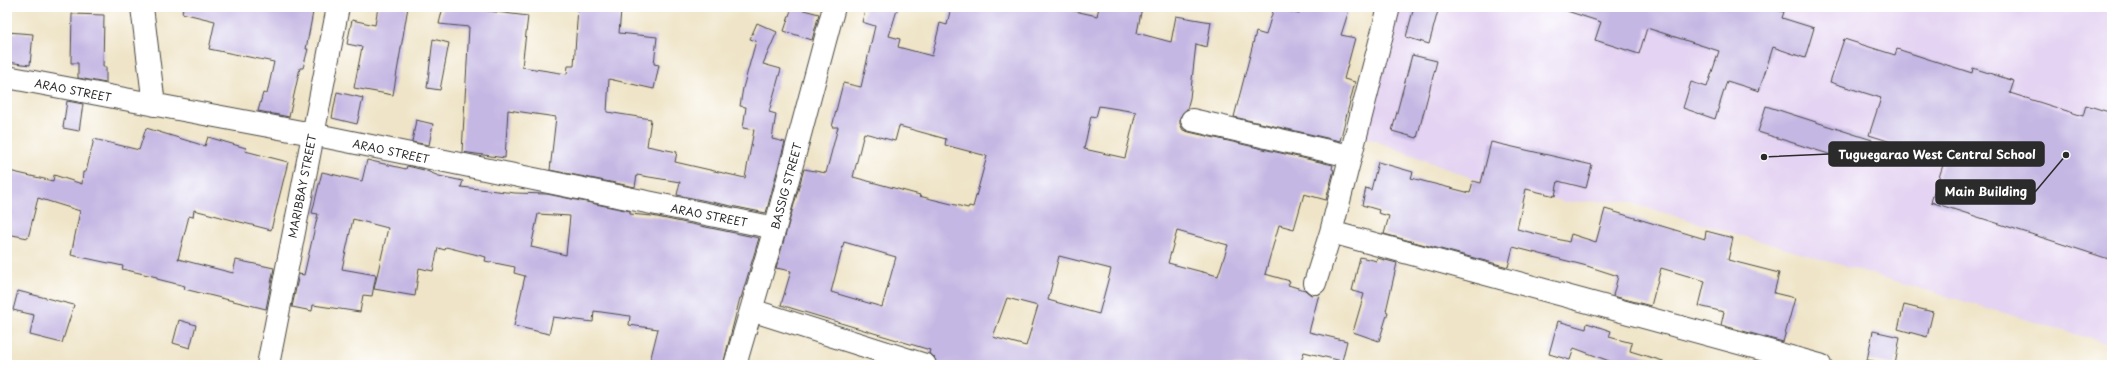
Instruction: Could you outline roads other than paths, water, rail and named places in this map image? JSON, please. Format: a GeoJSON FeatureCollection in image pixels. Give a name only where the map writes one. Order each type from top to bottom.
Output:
{"type":"FeatureCollection","features":[{"type":"Feature","properties":{"kind":"street"},"geometry":{"type":"LineString","coordinates":[[142,7],[154,106]]}},
{"type":"Feature","properties":{"kind":"street","name":"MARIBBAY STREET"},"geometry":{"type":"LineString","coordinates":[[268,365],[338,7]]}},
{"type":"Feature","properties":{"kind":"street"},"geometry":{"type":"LineString","coordinates":[[1315,283],[1331,232],[1389,7]]}},
{"type":"Feature","properties":{"kind":"street","name":"BASSIG STREET"},"geometry":{"type":"LineString","coordinates":[[735,365],[775,228],[828,9]]}},
{"type":"Feature","properties":{"kind":"street","name":"ARAO STREET"},"geometry":{"type":"LineString","coordinates":[[7,77],[154,106],[312,134],[775,228]]}},
{"type":"Feature","properties":{"kind":"street"},"geometry":{"type":"LineString","coordinates":[[1192,120],[1350,156]]}},
{"type":"Feature","properties":{"kind":"street"},"geometry":{"type":"LineString","coordinates":[[1331,232],[1820,365]]}},
{"type":"Feature","properties":{"kind":"street"},"geometry":{"type":"LineString","coordinates":[[751,310],[925,365]]}},
{"type":"Feature","properties":{"kind":"place","name":"Main Building"},"geometry":{"type":"Point","coordinates":[2066,155]}},
{"type":"Feature","properties":{"kind":"place","name":"Tuguegarao West Central School"},"geometry":{"type":"Point","coordinates":[1764,157]}}]}
